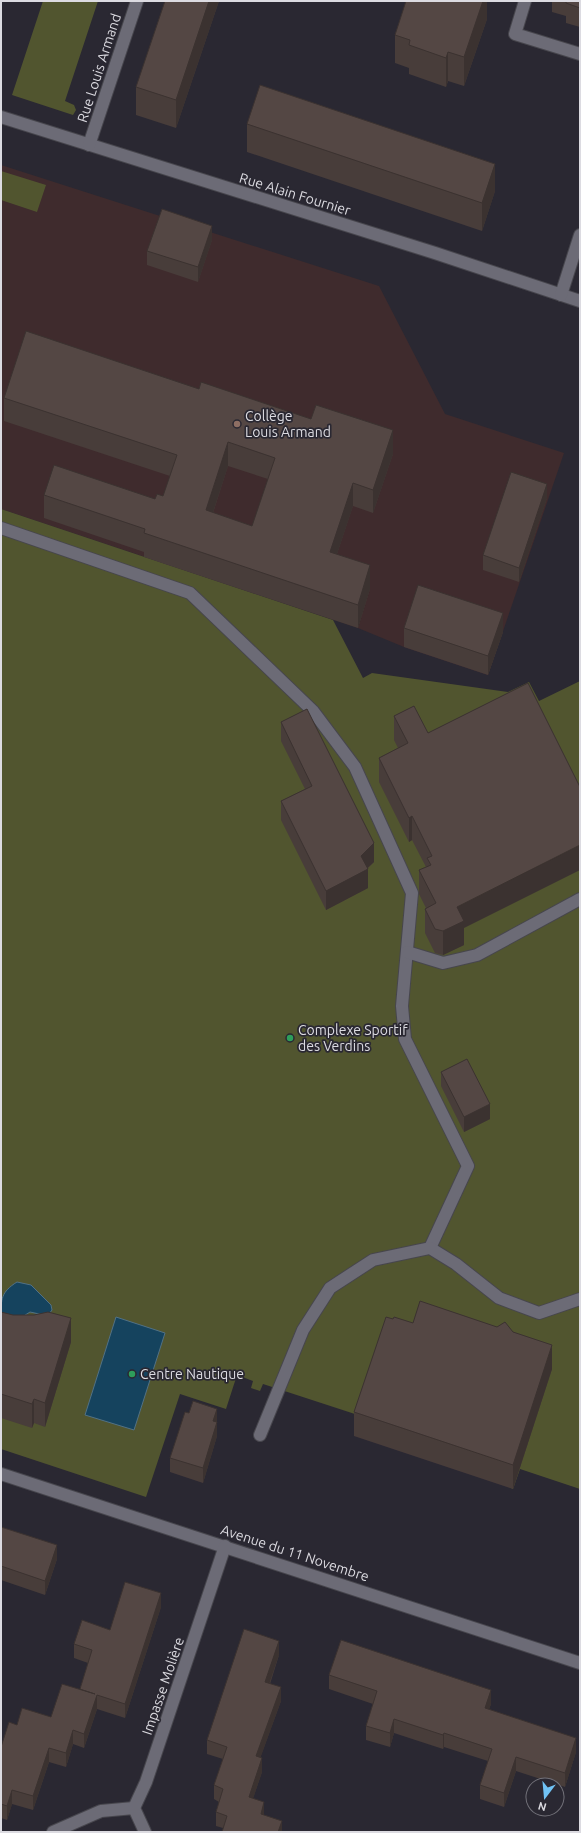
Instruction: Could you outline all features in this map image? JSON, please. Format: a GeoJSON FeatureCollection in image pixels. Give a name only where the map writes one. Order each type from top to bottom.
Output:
{"type":"FeatureCollection","features":[{"type":"Feature","properties":{"kind":"street","name":"Rue Louis Armand"},"geometry":{"type":"LineString","coordinates":[[89,145],[137,1]]}},
{"type":"Feature","properties":{"kind":"street"},"geometry":{"type":"LineString","coordinates":[[525,1],[515,34],[580,54]]}},
{"type":"Feature","properties":{"kind":"street","name":"Rue Alain Fournier"},"geometry":{"type":"LineString","coordinates":[[1,117],[435,253],[580,301]]}},
{"type":"Feature","properties":{"kind":"street"},"geometry":{"type":"LineString","coordinates":[[561,295],[580,235]]}},
{"type":"Feature","properties":{"kind":"street"},"geometry":{"type":"LineString","coordinates":[[1,528],[190,593],[313,711],[355,768],[412,893],[402,1006],[405,1039],[468,1166],[430,1248]]}},
{"type":"Feature","properties":{"kind":"street"},"geometry":{"type":"LineString","coordinates":[[407,952],[443,963],[477,955],[580,899]]}},
{"type":"Feature","properties":{"kind":"street"},"geometry":{"type":"LineString","coordinates":[[260,1435],[303,1330],[330,1288],[373,1260],[430,1248],[456,1264],[500,1298],[539,1312],[580,1299]]}},
{"type":"Feature","properties":{"kind":"street","name":"Avenue du 11 Novembre"},"geometry":{"type":"LineString","coordinates":[[1,1474],[580,1663]]}},
{"type":"Feature","properties":{"kind":"street","name":"Impasse Molière"},"geometry":{"type":"LineString","coordinates":[[134,1808],[146,1782],[225,1546]]}},
{"type":"Feature","properties":{"kind":"street"},"geometry":{"type":"LineString","coordinates":[[53,1832],[101,1810],[134,1808],[145,1832]]}},
{"type":"Feature","properties":{"kind":"shaded area","name":"Collège Louis Armand"},"geometry":{"type":"Polygon","coordinates":[[[1,165],[379,286],[445,414],[564,453],[488,675],[404,647],[358,628],[1,509],[1,165]]]}},
{"type":"Feature","properties":{"kind":"green space"},"geometry":{"type":"Polygon","coordinates":[[[43,1],[98,1],[65,101],[74,105],[76,110],[73,115],[12,95],[43,1]]]}},
{"type":"Feature","properties":{"kind":"green space"},"geometry":{"type":"Polygon","coordinates":[[[1,171],[46,185],[37,212],[1,200],[1,171]]]}},
{"type":"Feature","properties":{"kind":"green space","name":"Complexe Sportif des Verdins"},"geometry":{"type":"Polygon","coordinates":[[[1,509],[333,620],[363,678],[372,673],[508,692],[529,682],[539,701],[580,681],[580,1489],[520,1469],[513,1489],[361,1416],[263,1384],[260,1391],[251,1388],[253,1381],[237,1375],[226,1409],[180,1394],[146,1497],[1,1449],[1,509]]]}},
{"type":"Feature","properties":{"kind":"water"},"geometry":{"type":"Polygon","coordinates":[[[17,1282],[31,1285],[51,1305],[52,1310],[49,1314],[44,1315],[30,1312],[22,1317],[1,1317],[3,1296],[8,1289],[17,1282]]]}},
{"type":"Feature","properties":{"kind":"water"},"geometry":{"type":"Polygon","coordinates":[[[116,1317],[165,1333],[134,1430],[85,1415],[116,1317]]]}},
{"type":"Feature","properties":{"kind":"building"},"geometry":{"type":"Polygon","coordinates":[[[165,1],[209,1],[176,100],[136,87],[165,1]]]}},
{"type":"Feature","properties":{"kind":"building"},"geometry":{"type":"Polygon","coordinates":[[[406,1],[483,1],[464,57],[448,52],[446,58],[409,45],[410,40],[395,35],[406,1]]]}},
{"type":"Feature","properties":{"kind":"building"},"geometry":{"type":"Polygon","coordinates":[[[566,1],[580,1],[580,8],[566,3],[566,1]]]}},
{"type":"Feature","properties":{"kind":"building"},"geometry":{"type":"Polygon","coordinates":[[[260,85],[495,164],[482,203],[247,124],[260,85]]]}},
{"type":"Feature","properties":{"kind":"building"},"geometry":{"type":"Polygon","coordinates":[[[162,209],[212,226],[198,267],[147,251],[162,209]]]}},
{"type":"Feature","properties":{"kind":"building"},"geometry":{"type":"Polygon","coordinates":[[[26,331],[199,389],[201,382],[311,419],[316,405],[393,430],[373,490],[353,483],[330,552],[370,565],[358,605],[144,533],[145,529],[44,495],[54,465],[155,499],[157,494],[163,496],[177,455],[4,398],[26,331]],[[228,442],[206,510],[252,526],[275,458],[228,442]]]}},
{"type":"Feature","properties":{"kind":"building"},"geometry":{"type":"Polygon","coordinates":[[[511,472],[547,484],[519,568],[483,555],[511,472]]]}},
{"type":"Feature","properties":{"kind":"building"},"geometry":{"type":"Polygon","coordinates":[[[418,585],[503,613],[488,656],[404,628],[418,585]]]}},
{"type":"Feature","properties":{"kind":"building"},"geometry":{"type":"Polygon","coordinates":[[[528,683],[580,787],[580,845],[457,907],[464,921],[443,931],[435,929],[425,909],[436,903],[419,870],[431,865],[427,858],[432,856],[412,816],[409,818],[379,758],[408,743],[394,716],[414,706],[428,733],[528,683]]]}},
{"type":"Feature","properties":{"kind":"building"},"geometry":{"type":"Polygon","coordinates":[[[307,709],[374,843],[361,856],[368,869],[326,891],[281,801],[312,786],[281,722],[307,709]]]}},
{"type":"Feature","properties":{"kind":"building"},"geometry":{"type":"Polygon","coordinates":[[[467,1059],[490,1104],[464,1117],[441,1072],[467,1059]]]}},
{"type":"Feature","properties":{"kind":"building"},"geometry":{"type":"Polygon","coordinates":[[[420,1301],[497,1327],[505,1322],[513,1332],[552,1345],[513,1465],[354,1412],[386,1317],[393,1319],[394,1317],[413,1323],[420,1301]]]}},
{"type":"Feature","properties":{"kind":"building"},"geometry":{"type":"Polygon","coordinates":[[[1,1312],[13,1315],[34,1315],[48,1312],[71,1318],[45,1403],[34,1399],[32,1404],[1,1394],[1,1312]]]}},
{"type":"Feature","properties":{"kind":"building"},"geometry":{"type":"Polygon","coordinates":[[[193,1401],[217,1409],[213,1421],[217,1422],[203,1468],[170,1458],[185,1412],[189,1413],[193,1401]]]}},
{"type":"Feature","properties":{"kind":"building"},"geometry":{"type":"Polygon","coordinates":[[[1,1527],[57,1545],[45,1581],[1,1566],[1,1527]]]}},
{"type":"Feature","properties":{"kind":"building"},"geometry":{"type":"Polygon","coordinates":[[[125,1582],[161,1593],[125,1704],[97,1695],[84,1734],[73,1730],[66,1753],[49,1748],[33,1796],[12,1790],[7,1806],[1,1804],[1,1747],[9,1722],[17,1725],[22,1708],[51,1717],[62,1684],[95,1694],[80,1689],[92,1650],[74,1644],[82,1620],[110,1630],[125,1582]]]}},
{"type":"Feature","properties":{"kind":"building"},"geometry":{"type":"Polygon","coordinates":[[[244,1629],[279,1641],[265,1682],[281,1687],[256,1756],[262,1758],[249,1797],[264,1802],[261,1814],[282,1821],[278,1832],[222,1832],[227,1816],[216,1812],[223,1789],[214,1785],[227,1747],[207,1740],[244,1629]]]}},
{"type":"Feature","properties":{"kind":"building"},"geometry":{"type":"Polygon","coordinates":[[[341,1640],[491,1690],[485,1708],[576,1738],[565,1773],[516,1757],[504,1793],[480,1785],[492,1749],[444,1733],[443,1735],[394,1719],[390,1733],[366,1726],[377,1691],[329,1675],[341,1640]]]}},
{"type":"Feature","properties":{"kind":"place","name":"Collège Louis Armand"},"geometry":{"type":"Point","coordinates":[237,424]}},
{"type":"Feature","properties":{"kind":"place","name":"Complexe Sportif des Verdins"},"geometry":{"type":"Point","coordinates":[290,1038]}},
{"type":"Feature","properties":{"kind":"place","name":"Centre Nautique"},"geometry":{"type":"Point","coordinates":[132,1374]}}]}
